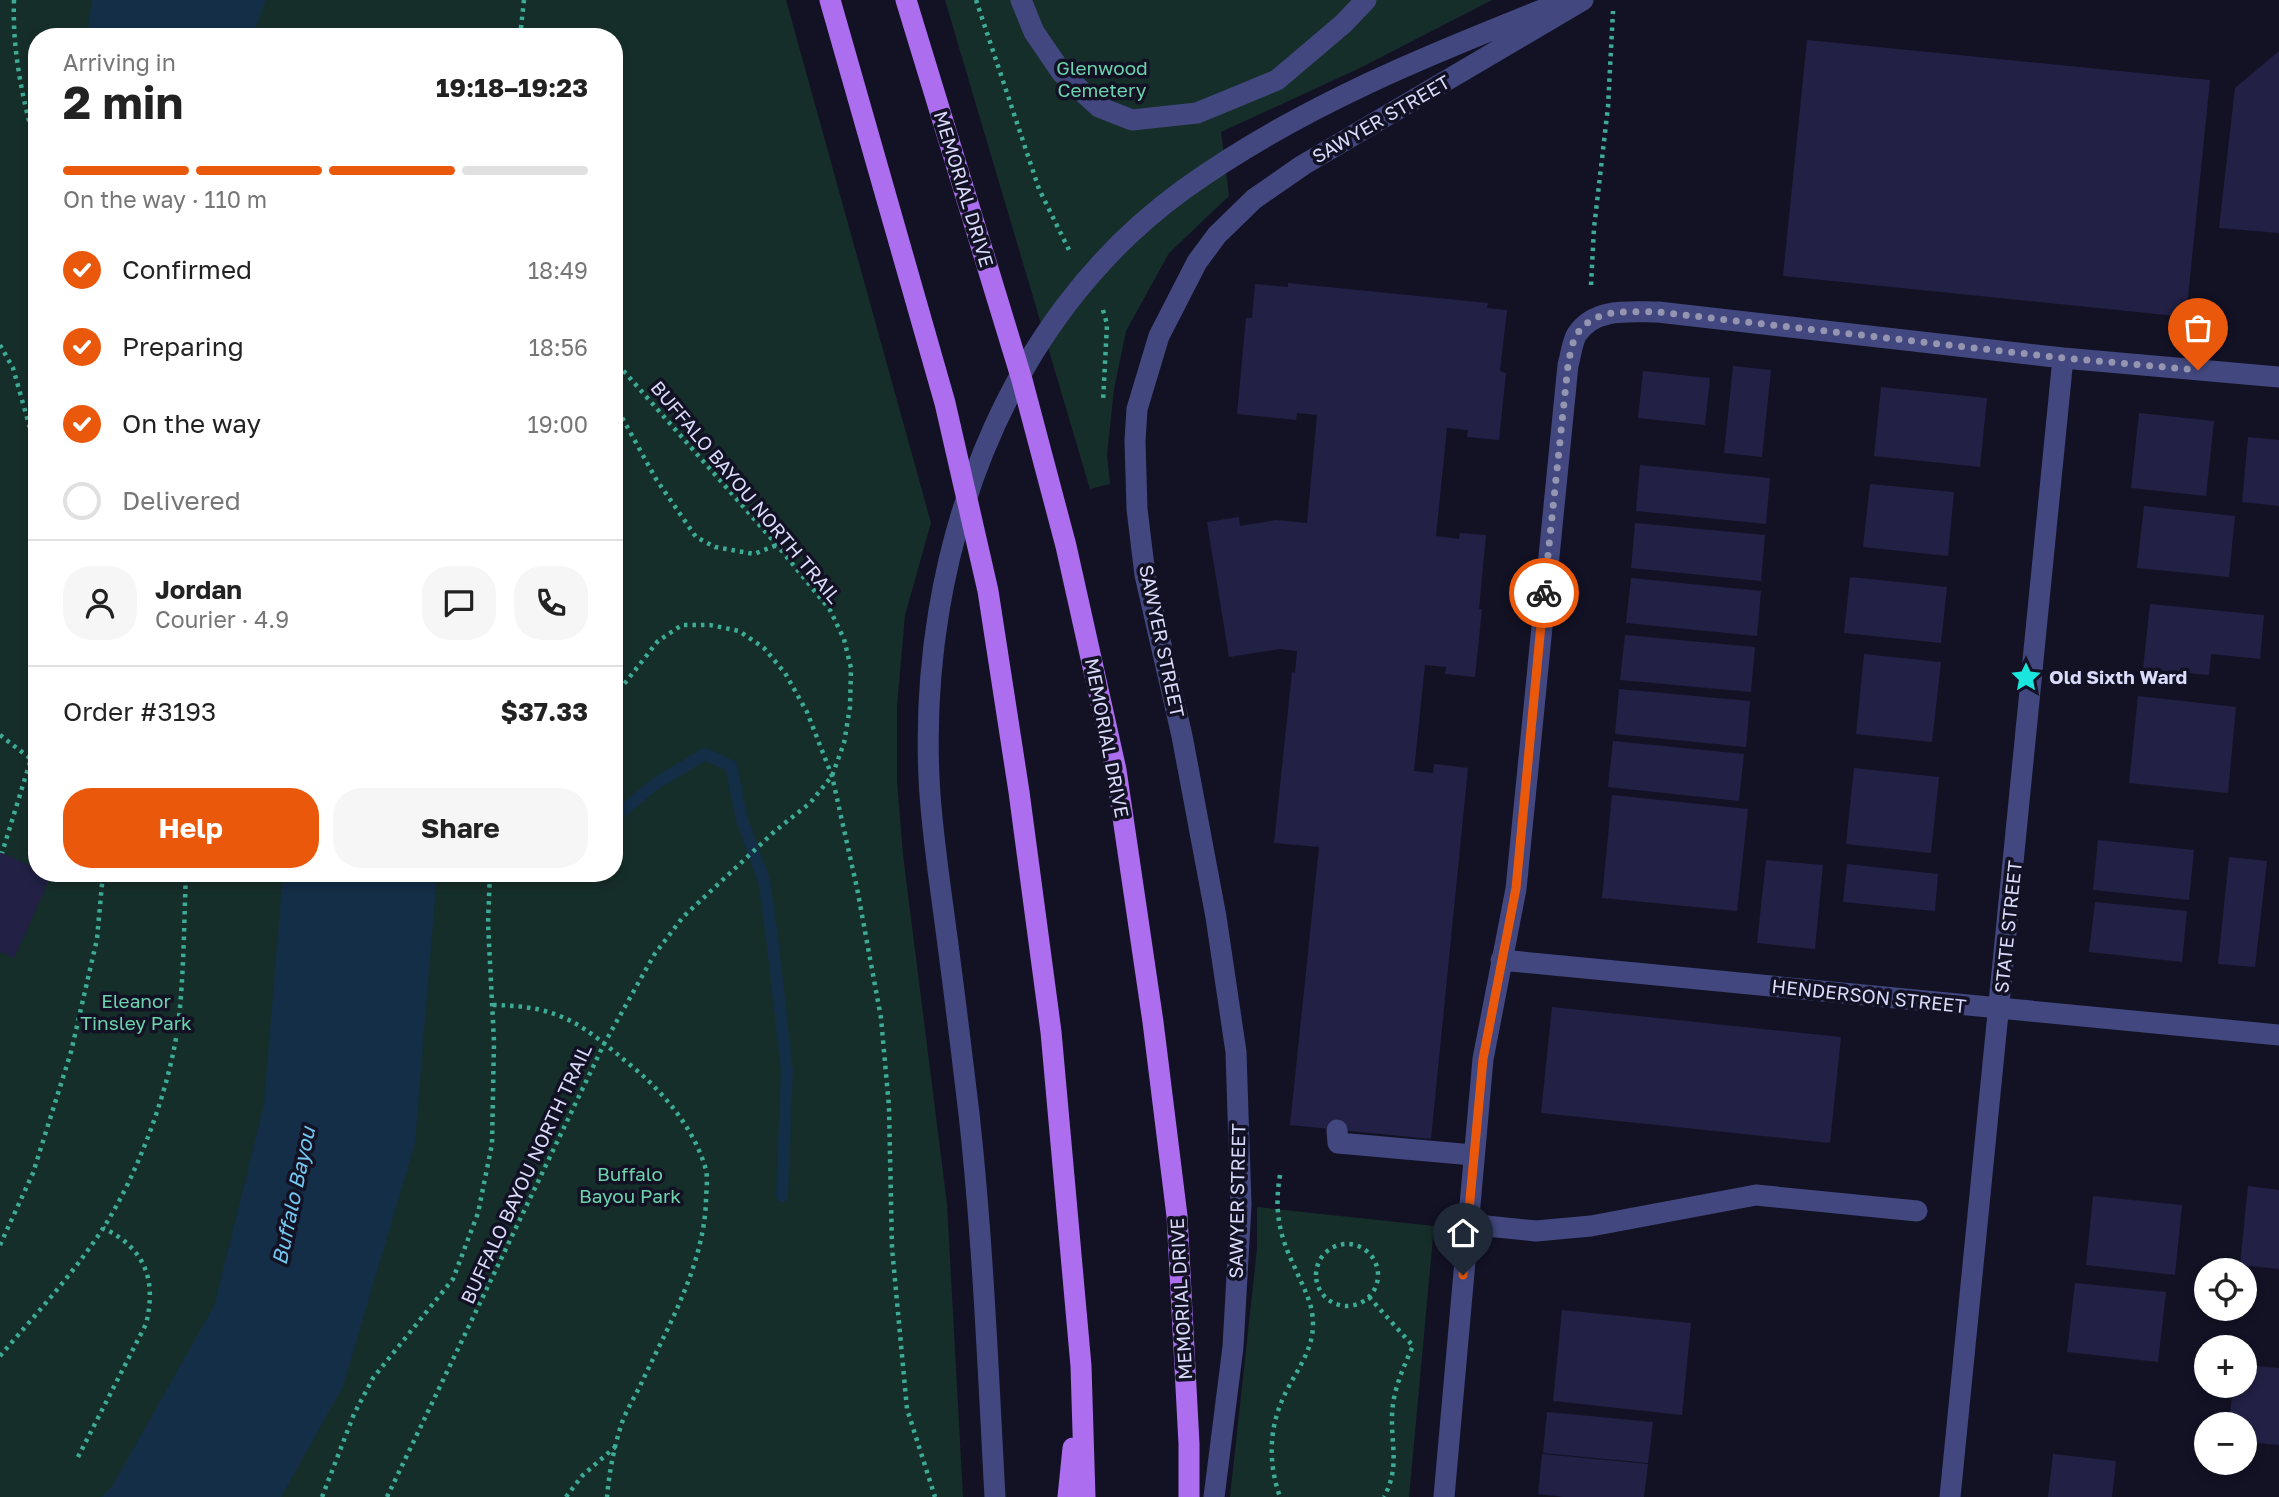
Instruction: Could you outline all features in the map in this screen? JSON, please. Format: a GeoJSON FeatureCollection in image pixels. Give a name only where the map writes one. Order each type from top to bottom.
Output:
{"type":"FeatureCollection","features":[{"type":"Feature","properties":{"kind":"main road"},"geometry":{"type":"LineString","coordinates":[[830,0],[945,403],[989,591],[1051,1032],[1082,1366],[1086,1497]]}},
{"type":"Feature","properties":{"kind":"main road","name":"MEMORIAL DRIVE"},"geometry":{"type":"LineString","coordinates":[[906,0],[1022,380],[1066,546],[1116,770],[1153,1023],[1177,1216],[1189,1444],[1189,1497]]}},
{"type":"Feature","properties":{"kind":"main road"},"geometry":{"type":"LineString","coordinates":[[1068,1497],[1082,1366]]}},
{"type":"Feature","properties":{"kind":"street"},"geometry":{"type":"LineString","coordinates":[[1021,0],[1034,32],[1062,73],[1099,107],[1132,120],[1197,113],[1277,80],[1343,24],[1366,0]]}},
{"type":"Feature","properties":{"kind":"street","name":"SAWYER STREET"},"geometry":{"type":"LineString","coordinates":[[995,1497],[979,1201],[929,779],[929,708],[936,632],[946,569],[965,500],[997,419],[1035,349],[1077,291],[1106,257],[1182,191],[1259,141],[1350,92],[1470,38],[1567,0]]}},
{"type":"Feature","properties":{"kind":"street","name":"SAWYER STREET"},"geometry":{"type":"LineString","coordinates":[[1213,1497],[1233,1347],[1241,1205],[1236,1052],[1202,839],[1182,736],[1145,575],[1137,509],[1137,409],[1159,335],[1197,262],[1217,234],[1254,199],[1303,165],[1583,0]]}},
{"type":"Feature","properties":{"kind":"street"},"geometry":{"type":"LineString","coordinates":[[1444,1497],[1483,1059],[1516,888],[1568,365],[1576,335],[1590,319],[1616,312],[1658,312],[2063,358],[2279,377]]}},
{"type":"Feature","properties":{"kind":"street","name":"STATE STREET"},"geometry":{"type":"LineString","coordinates":[[1950,1497],[2063,358]]}},
{"type":"Feature","properties":{"kind":"street","name":"HENDERSON STREET"},"geometry":{"type":"LineString","coordinates":[[1501,960],[2279,1035]]}},
{"type":"Feature","properties":{"kind":"street"},"geometry":{"type":"LineString","coordinates":[[1337,1130],[1338,1143],[1473,1155]]}},
{"type":"Feature","properties":{"kind":"street"},"geometry":{"type":"LineString","coordinates":[[1467,1224],[1536,1231],[1591,1226],[1756,1195],[1917,1211]]}},
{"type":"Feature","properties":{"kind":"path"},"geometry":{"type":"LineString","coordinates":[[14,0],[14,38],[20,83],[28,115]]}},
{"type":"Feature","properties":{"kind":"path"},"geometry":{"type":"LineString","coordinates":[[521,28],[524,0]]}},
{"type":"Feature","properties":{"kind":"path"},"geometry":{"type":"LineString","coordinates":[[976,0],[1039,189],[1051,218],[1077,263]]}},
{"type":"Feature","properties":{"kind":"path"},"geometry":{"type":"LineString","coordinates":[[1590,319],[1594,228],[1608,107],[1614,0]]}},
{"type":"Feature","properties":{"kind":"path"},"geometry":{"type":"LineString","coordinates":[[1101,306],[1107,324],[1102,410]]}},
{"type":"Feature","properties":{"kind":"path"},"geometry":{"type":"LineString","coordinates":[[0,345],[13,368],[28,421]]}},
{"type":"Feature","properties":{"kind":"path","name":"BUFFALO BAYOU NORTH TRAIL"},"geometry":{"type":"LineString","coordinates":[[387,1497],[604,1044],[654,955],[682,917],[775,831],[810,803],[832,776],[846,731],[852,668],[844,639],[830,610],[777,545],[623,370]]}},
{"type":"Feature","properties":{"kind":"path"},"geometry":{"type":"LineString","coordinates":[[623,419],[656,479],[696,537],[715,547],[754,554],[777,545]]}},
{"type":"Feature","properties":{"kind":"path"},"geometry":{"type":"LineString","coordinates":[[623,686],[658,641],[681,625],[710,625],[740,631],[764,648],[785,673],[807,712],[832,776],[857,888],[881,1018],[889,1107],[892,1248],[907,1409],[934,1497]]}},
{"type":"Feature","properties":{"kind":"path"},"geometry":{"type":"LineString","coordinates":[[0,735],[28,757]]}},
{"type":"Feature","properties":{"kind":"path"},"geometry":{"type":"LineString","coordinates":[[2,853],[28,769]]}},
{"type":"Feature","properties":{"kind":"path"},"geometry":{"type":"LineString","coordinates":[[0,1245],[33,1173],[71,1052],[97,939],[102,882]]}},
{"type":"Feature","properties":{"kind":"path"},"geometry":{"type":"LineString","coordinates":[[0,1356],[73,1269],[103,1228],[142,1151],[164,1089],[175,1045],[179,1017],[186,882]]}},
{"type":"Feature","properties":{"kind":"path"},"geometry":{"type":"LineString","coordinates":[[322,1497],[354,1414],[373,1378],[453,1279],[478,1213],[492,1144],[493,1005],[488,922],[490,882]]}},
{"type":"Feature","properties":{"kind":"path"},"geometry":{"type":"LineString","coordinates":[[493,1005],[523,1006],[553,1012],[578,1024],[604,1044],[651,1082],[692,1133],[707,1173],[705,1215],[698,1253],[620,1428],[607,1497]]}},
{"type":"Feature","properties":{"kind":"path"},"geometry":{"type":"LineString","coordinates":[[1280,1175],[1277,1215],[1286,1246],[1307,1291],[1313,1324],[1311,1343],[1304,1361],[1286,1390],[1272,1431],[1270,1464],[1280,1497]]}},
{"type":"Feature","properties":{"kind":"path"},"geometry":{"type":"LineString","coordinates":[[78,1457],[146,1324],[150,1310],[149,1281],[136,1251],[127,1241],[103,1228]]}},
{"type":"Feature","properties":{"kind":"path"},"geometry":{"type":"LineString","coordinates":[[1340,1244],[1360,1246],[1368,1251],[1378,1269],[1379,1280],[1369,1297],[1360,1304],[1340,1306],[1323,1295],[1317,1285],[1318,1264],[1323,1255],[1340,1244]]}},
{"type":"Feature","properties":{"kind":"path"},"geometry":{"type":"LineString","coordinates":[[1307,1291],[1317,1285]]}},
{"type":"Feature","properties":{"kind":"path"},"geometry":{"type":"LineString","coordinates":[[1369,1297],[1413,1346],[1395,1394],[1392,1415],[1394,1467],[1384,1497]]}},
{"type":"Feature","properties":{"kind":"path"},"geometry":{"type":"LineString","coordinates":[[566,1497],[582,1476],[616,1447]]}},
{"type":"Feature","properties":{"kind":"green space","name":"Buffalo Bayou Park"},"geometry":{"type":"Polygon","coordinates":[[[0,0],[786,0],[931,523],[905,615],[897,706],[897,781],[903,855],[947,1204],[963,1497],[0,1497],[0,0]]]}},
{"type":"Feature","properties":{"kind":"green space","name":"Glenwood Cemetery"},"geometry":{"type":"Polygon","coordinates":[[[945,0],[1492,0],[1362,67],[1221,132],[1229,196],[1169,253],[1126,331],[1114,389],[1107,455],[1110,484],[1090,489],[945,0]]]}},
{"type":"Feature","properties":{"kind":"green space"},"geometry":{"type":"Polygon","coordinates":[[[1257,1207],[1434,1226],[1409,1497],[1230,1497],[1257,1249],[1257,1207]]]}},
{"type":"Feature","properties":{"kind":"water"},"geometry":{"type":"Polygon","coordinates":[[[92,0],[266,0],[255,28],[88,28],[92,0]]]}},
{"type":"Feature","properties":{"kind":"water","name":"Buffalo Bayou"},"geometry":{"type":"Polygon","coordinates":[[[282,882],[436,882],[415,1143],[343,1386],[281,1497],[101,1497],[113,1485],[214,1306],[264,1105],[282,882]]]}},
{"type":"Feature","properties":{"kind":"building"},"geometry":{"type":"Polygon","coordinates":[[[1807,40],[2210,80],[2186,317],[1783,276],[1807,40]]]}},
{"type":"Feature","properties":{"kind":"building"},"geometry":{"type":"Polygon","coordinates":[[[2279,51],[2279,233],[2219,228],[2235,88],[2279,51]]]}},
{"type":"Feature","properties":{"kind":"building"},"geometry":{"type":"Polygon","coordinates":[[[1288,283],[1488,303],[1487,308],[1507,310],[1500,371],[1506,373],[1499,440],[1467,437],[1468,430],[1447,428],[1436,536],[1459,539],[1460,533],[1486,535],[1475,677],[1445,674],[1446,667],[1425,665],[1414,771],[1433,773],[1434,764],[1468,768],[1431,1139],[1290,1125],[1319,847],[1274,843],[1292,672],[1295,673],[1297,651],[1280,649],[1229,657],[1207,522],[1239,517],[1240,526],[1276,520],[1307,523],[1317,415],[1297,413],[1296,420],[1237,414],[1246,318],[1252,318],[1255,284],[1288,287],[1288,283]]]}},
{"type":"Feature","properties":{"kind":"building"},"geometry":{"type":"Polygon","coordinates":[[[1733,366],[1771,370],[1762,457],[1724,453],[1733,366]]]}},
{"type":"Feature","properties":{"kind":"building"},"geometry":{"type":"Polygon","coordinates":[[[1643,371],[1710,378],[1705,425],[1638,418],[1643,371]]]}},
{"type":"Feature","properties":{"kind":"building"},"geometry":{"type":"Polygon","coordinates":[[[1881,387],[1987,398],[1980,467],[1874,456],[1881,387]]]}},
{"type":"Feature","properties":{"kind":"building"},"geometry":{"type":"Polygon","coordinates":[[[2139,413],[2214,421],[2206,496],[2131,488],[2139,413]]]}},
{"type":"Feature","properties":{"kind":"building"},"geometry":{"type":"Polygon","coordinates":[[[2248,437],[2279,440],[2279,506],[2242,502],[2248,437]]]}},
{"type":"Feature","properties":{"kind":"building"},"geometry":{"type":"Polygon","coordinates":[[[1640,465],[1770,478],[1766,524],[1636,511],[1640,465]]]}},
{"type":"Feature","properties":{"kind":"building"},"geometry":{"type":"Polygon","coordinates":[[[1870,484],[1954,492],[1948,556],[1863,547],[1870,484]]]}},
{"type":"Feature","properties":{"kind":"building"},"geometry":{"type":"Polygon","coordinates":[[[2144,506],[2235,516],[2229,577],[2137,568],[2144,506]]]}},
{"type":"Feature","properties":{"kind":"building"},"geometry":{"type":"Polygon","coordinates":[[[1635,523],[1765,535],[1761,581],[1631,568],[1635,523]]]}},
{"type":"Feature","properties":{"kind":"building"},"geometry":{"type":"Polygon","coordinates":[[[1850,577],[1947,587],[1941,643],[1844,633],[1850,577]]]}},
{"type":"Feature","properties":{"kind":"building"},"geometry":{"type":"Polygon","coordinates":[[[1631,578],[1761,591],[1757,636],[1626,623],[1631,578]]]}},
{"type":"Feature","properties":{"kind":"building"},"geometry":{"type":"Polygon","coordinates":[[[2150,604],[2264,615],[2260,659],[2211,654],[2209,675],[2143,669],[2150,604]]]}},
{"type":"Feature","properties":{"kind":"building"},"geometry":{"type":"Polygon","coordinates":[[[1625,635],[1755,647],[1751,692],[1620,680],[1625,635]]]}},
{"type":"Feature","properties":{"kind":"building"},"geometry":{"type":"Polygon","coordinates":[[[1864,654],[1941,662],[1932,742],[1856,734],[1864,654]]]}},
{"type":"Feature","properties":{"kind":"building"},"geometry":{"type":"Polygon","coordinates":[[[1619,689],[1750,701],[1746,747],[1615,734],[1619,689]]]}},
{"type":"Feature","properties":{"kind":"building"},"geometry":{"type":"Polygon","coordinates":[[[2138,696],[2236,707],[2228,793],[2129,783],[2138,696]]]}},
{"type":"Feature","properties":{"kind":"building"},"geometry":{"type":"Polygon","coordinates":[[[1613,741],[1744,754],[1739,801],[1608,787],[1613,741]]]}},
{"type":"Feature","properties":{"kind":"building"},"geometry":{"type":"Polygon","coordinates":[[[1854,768],[1939,777],[1931,853],[1846,844],[1854,768]]]}},
{"type":"Feature","properties":{"kind":"building"},"geometry":{"type":"Polygon","coordinates":[[[1612,795],[1748,809],[1737,911],[1602,898],[1612,795]]]}},
{"type":"Feature","properties":{"kind":"building"},"geometry":{"type":"Polygon","coordinates":[[[2098,840],[2194,850],[2189,900],[2093,890],[2098,840]]]}},
{"type":"Feature","properties":{"kind":"building"},"geometry":{"type":"Polygon","coordinates":[[[0,852],[28,865],[28,882],[48,882],[14,958],[0,952],[0,852]]]}},
{"type":"Feature","properties":{"kind":"building"},"geometry":{"type":"Polygon","coordinates":[[[2229,857],[2267,861],[2255,967],[2218,964],[2229,857]]]}},
{"type":"Feature","properties":{"kind":"building"},"geometry":{"type":"Polygon","coordinates":[[[1766,860],[1823,865],[1815,949],[1757,943],[1766,860]]]}},
{"type":"Feature","properties":{"kind":"building"},"geometry":{"type":"Polygon","coordinates":[[[1847,864],[1938,874],[1935,911],[1843,902],[1847,864]]]}},
{"type":"Feature","properties":{"kind":"building"},"geometry":{"type":"Polygon","coordinates":[[[2095,902],[2187,911],[2182,962],[2089,952],[2095,902]]]}},
{"type":"Feature","properties":{"kind":"building"},"geometry":{"type":"Polygon","coordinates":[[[1552,1007],[1841,1037],[1830,1143],[1541,1113],[1552,1007]]]}},
{"type":"Feature","properties":{"kind":"building"},"geometry":{"type":"Polygon","coordinates":[[[2248,1186],[2279,1190],[2279,1269],[2257,1267],[2257,1258],[2241,1258],[2248,1186]]]}},
{"type":"Feature","properties":{"kind":"building"},"geometry":{"type":"Polygon","coordinates":[[[2093,1196],[2182,1205],[2175,1275],[2086,1265],[2093,1196]]]}},
{"type":"Feature","properties":{"kind":"building"},"geometry":{"type":"Polygon","coordinates":[[[2075,1283],[2166,1292],[2158,1362],[2067,1352],[2075,1283]]]}},
{"type":"Feature","properties":{"kind":"building"},"geometry":{"type":"Polygon","coordinates":[[[1562,1310],[1691,1323],[1682,1415],[1553,1401],[1562,1310]]]}},
{"type":"Feature","properties":{"kind":"building"},"geometry":{"type":"Polygon","coordinates":[[[2257,1366],[2279,1368],[2279,1445],[2257,1443],[2257,1412],[2230,1412],[2232,1398],[2257,1398],[2257,1366]]]}},
{"type":"Feature","properties":{"kind":"building"},"geometry":{"type":"Polygon","coordinates":[[[1547,1412],[1653,1422],[1648,1463],[1543,1453],[1547,1412]]]}},
{"type":"Feature","properties":{"kind":"building"},"geometry":{"type":"Polygon","coordinates":[[[1542,1454],[1648,1464],[1644,1497],[1564,1497],[1538,1494],[1542,1454]]]}},
{"type":"Feature","properties":{"kind":"building"},"geometry":{"type":"Polygon","coordinates":[[[2053,1454],[2116,1461],[2112,1497],[2048,1497],[2053,1454]]]}},
{"type":"Feature","properties":{"kind":"waterway"},"geometry":{"type":"LineString","coordinates":[[623,811],[655,784],[705,754],[731,766],[742,819],[764,881],[772,937],[787,1071],[782,1196]]}},
{"type":"Feature","properties":{"kind":"way so far"},"geometry":{"type":"LineString","coordinates":[[1544,593],[1568,365],[1576,335],[1590,319],[1616,312],[1658,312],[2063,358],[2198,370]]}},
{"type":"Feature","properties":{"kind":"place","name":"Old Sixth Ward"},"geometry":{"type":"Point","coordinates":[2026,677]}},
{"type":"Feature","properties":{"kind":"route"},"geometry":{"type":"LineString","coordinates":[[1463,1275],[1483,1059],[1516,888],[1544,593]]}},
{"type":"Feature","properties":{"kind":"park label","name":"Eleanor Tinsley Park"},"geometry":{"type":"Point","coordinates":[136,1012]}}]}
